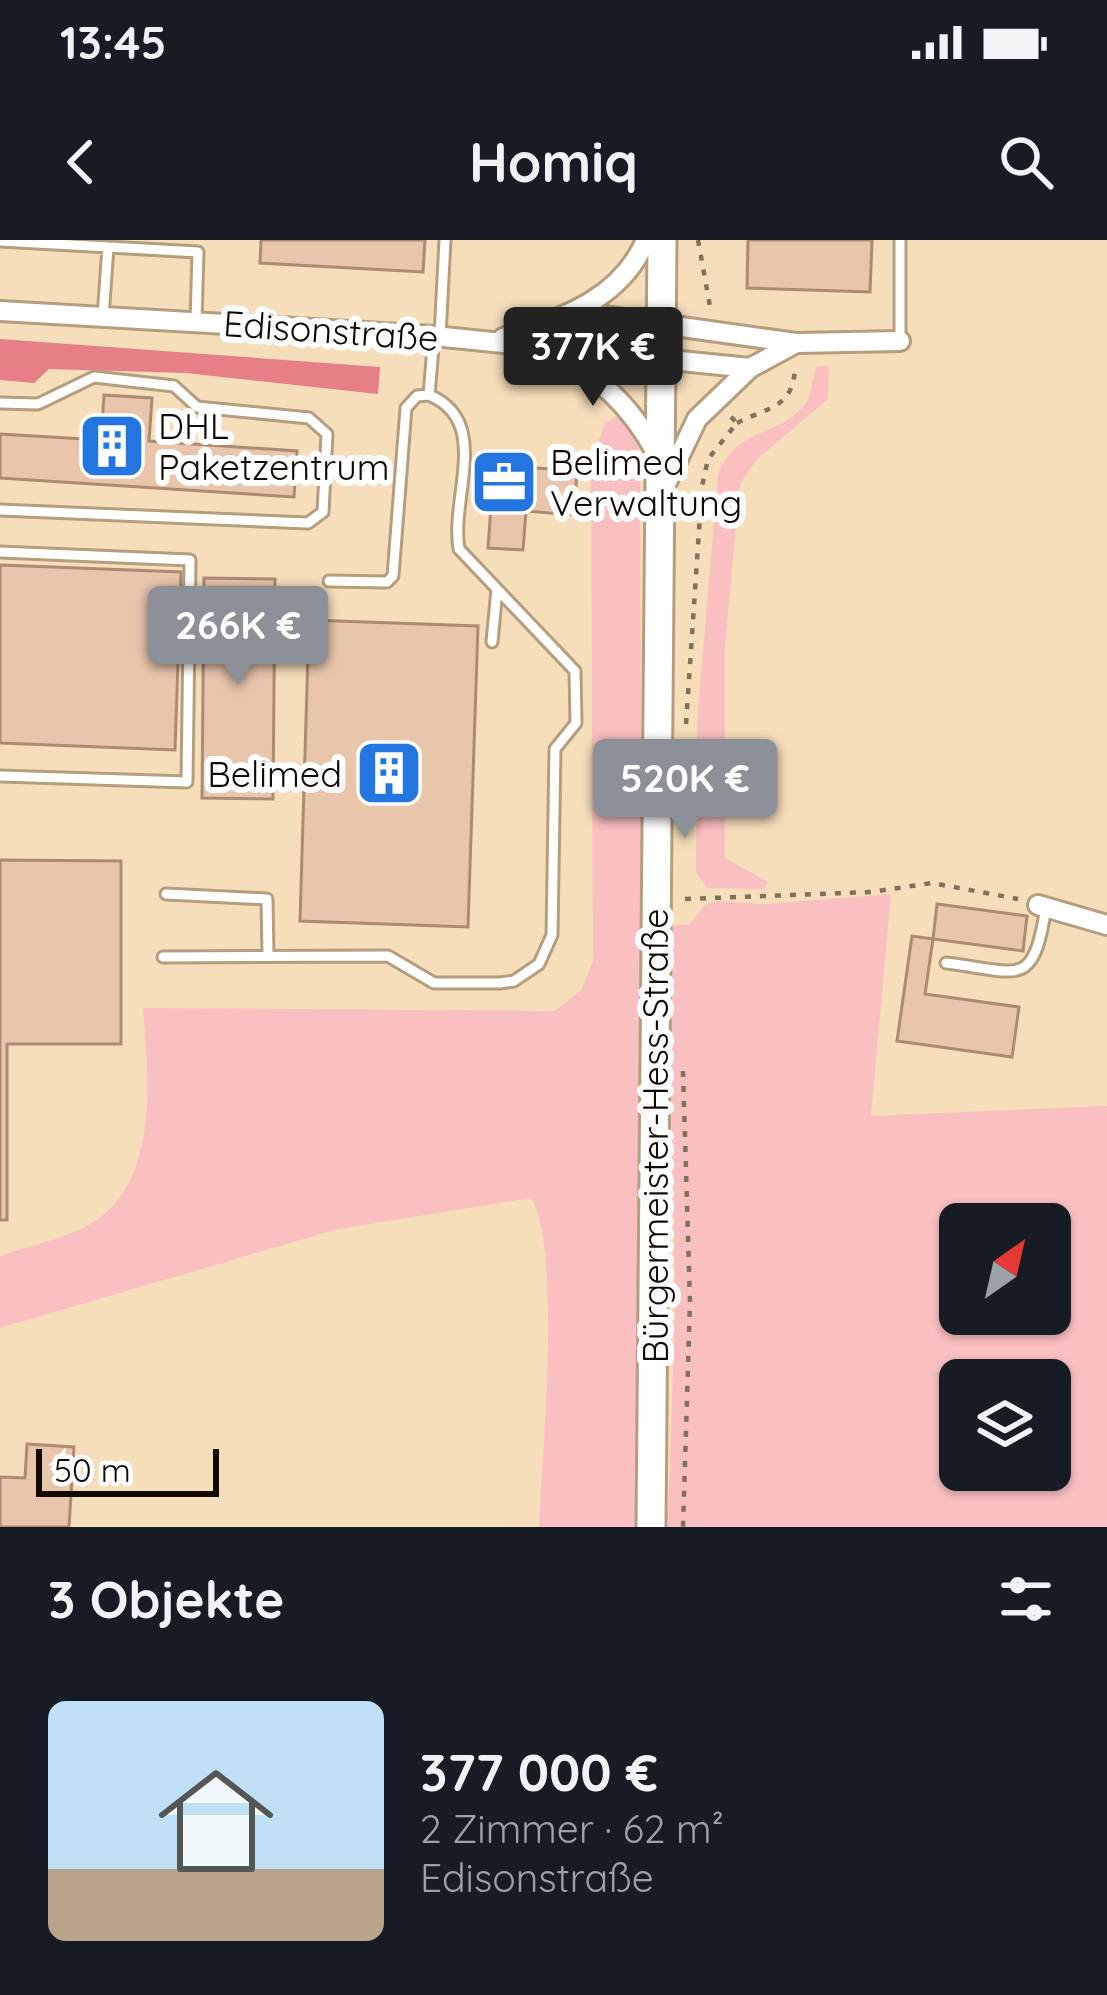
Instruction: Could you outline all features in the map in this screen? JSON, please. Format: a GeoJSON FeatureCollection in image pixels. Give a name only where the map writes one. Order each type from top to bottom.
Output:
{"type":"FeatureCollection","features":[{"type":"Feature","properties":{"kind":"main road","name":"Bürgermeister-Hess-Straße"},"geometry":{"type":"LineString","coordinates":[[651,1527],[657,1303],[651,1016],[662,240]]}},
{"type":"Feature","properties":{"kind":"street"},"geometry":{"type":"LineString","coordinates":[[493,342],[574,312],[622,279],[646,240]]}},
{"type":"Feature","properties":{"kind":"street","name":"Edisonstraße"},"geometry":{"type":"LineString","coordinates":[[0,311],[437,337],[750,368]]}},
{"type":"Feature","properties":{"kind":"street"},"geometry":{"type":"LineString","coordinates":[[574,312],[796,343],[900,341]]}},
{"type":"Feature","properties":{"kind":"street"},"geometry":{"type":"LineString","coordinates":[[659,502],[682,443],[713,400],[750,368],[796,343]]}},
{"type":"Feature","properties":{"kind":"street"},"geometry":{"type":"LineString","coordinates":[[540,346],[599,377],[635,413],[660,459]]}},
{"type":"Feature","properties":{"kind":"street"},"geometry":{"type":"LineString","coordinates":[[1042,906],[1107,925]]}},
{"type":"Feature","properties":{"kind":"lane"},"geometry":{"type":"LineString","coordinates":[[430,395],[446,240]]}},
{"type":"Feature","properties":{"kind":"lane"},"geometry":{"type":"LineString","coordinates":[[900,240],[900,341]]}},
{"type":"Feature","properties":{"kind":"lane"},"geometry":{"type":"LineString","coordinates":[[0,241],[198,252],[196,321]]}},
{"type":"Feature","properties":{"kind":"lane"},"geometry":{"type":"LineString","coordinates":[[103,316],[108,247]]}},
{"type":"Feature","properties":{"kind":"lane"},"geometry":{"type":"LineString","coordinates":[[0,404],[38,404],[94,377],[174,386],[197,407],[309,418],[327,434],[323,512],[308,523],[0,509]]}},
{"type":"Feature","properties":{"kind":"lane"},"geometry":{"type":"LineString","coordinates":[[163,957],[388,956],[434,982],[500,983],[528,973],[546,953],[552,934],[555,749],[576,723],[578,687],[565,657],[459,549],[465,431],[454,408],[430,395],[417,396],[406,408],[393,576],[387,582],[328,581]]}},
{"type":"Feature","properties":{"kind":"lane"},"geometry":{"type":"LineString","coordinates":[[0,552],[190,560],[187,782],[0,776]]}},
{"type":"Feature","properties":{"kind":"lane"},"geometry":{"type":"LineString","coordinates":[[492,642],[497,589]]}},
{"type":"Feature","properties":{"kind":"lane"},"geometry":{"type":"LineString","coordinates":[[166,894],[267,899],[268,956]]}},
{"type":"Feature","properties":{"kind":"lane"},"geometry":{"type":"LineString","coordinates":[[946,963],[1018,972],[1030,966],[1038,955],[1042,906]]}},
{"type":"Feature","properties":{"kind":"path"},"geometry":{"type":"LineString","coordinates":[[698,240],[712,329]]}},
{"type":"Feature","properties":{"kind":"path"},"geometry":{"type":"LineString","coordinates":[[686,731],[702,486],[708,459],[737,423],[775,410],[790,394],[796,343]]}},
{"type":"Feature","properties":{"kind":"path"},"geometry":{"type":"LineString","coordinates":[[713,400],[737,423]]}},
{"type":"Feature","properties":{"kind":"path"},"geometry":{"type":"LineString","coordinates":[[683,912],[685,899],[871,892],[932,883],[1042,906]]}},
{"type":"Feature","properties":{"kind":"path"},"geometry":{"type":"LineString","coordinates":[[682,1056],[690,1302],[683,1527]]}},
{"type":"Feature","properties":{"kind":"shaded area"},"geometry":{"type":"Polygon","coordinates":[[[0,339],[380,367],[378,394],[186,373],[49,369],[34,383],[0,380],[0,339]]]}},
{"type":"Feature","properties":{"kind":"shaded area"},"geometry":{"type":"Polygon","coordinates":[[[817,366],[829,366],[828,399],[757,459],[740,484],[725,645],[725,858],[768,882],[764,889],[707,888],[696,872],[697,724],[718,474],[735,448],[800,410],[810,395],[817,366]]]}},
{"type":"Feature","properties":{"kind":"shaded area"},"geometry":{"type":"Polygon","coordinates":[[[622,414],[635,434],[640,456],[643,1247],[637,1527],[539,1527],[548,1305],[546,1260],[531,1198],[338,1229],[0,1328],[0,1256],[89,1225],[112,1207],[129,1184],[145,1127],[143,1008],[555,1011],[581,990],[593,961],[591,460],[606,422],[622,414]]]}},
{"type":"Feature","properties":{"kind":"shaded area"},"geometry":{"type":"Polygon","coordinates":[[[891,894],[871,1116],[1107,1106],[1107,1527],[668,1527],[675,1302],[667,925],[689,925],[705,905],[718,901],[766,904],[891,894]]]}},
{"type":"Feature","properties":{"kind":"building"},"geometry":{"type":"Polygon","coordinates":[[[261,240],[425,240],[423,272],[260,263],[261,240]]]}},
{"type":"Feature","properties":{"kind":"building"},"geometry":{"type":"Polygon","coordinates":[[[748,240],[872,240],[870,292],[747,288],[748,240]]]}},
{"type":"Feature","properties":{"kind":"building","name":"DHL Paketzentrum"},"geometry":{"type":"Polygon","coordinates":[[[104,395],[152,398],[149,441],[297,451],[294,497],[0,478],[0,434],[101,440],[104,395]]]}},
{"type":"Feature","properties":{"kind":"building"},"geometry":{"type":"Polygon","coordinates":[[[494,465],[577,471],[574,515],[526,511],[523,550],[488,548],[494,465]]]}},
{"type":"Feature","properties":{"kind":"building"},"geometry":{"type":"Polygon","coordinates":[[[0,565],[181,572],[175,750],[0,743],[0,565]]]}},
{"type":"Feature","properties":{"kind":"building"},"geometry":{"type":"Polygon","coordinates":[[[204,578],[275,579],[273,799],[202,798],[204,578]]]}},
{"type":"Feature","properties":{"kind":"building","name":"Belimed"},"geometry":{"type":"Polygon","coordinates":[[[309,620],[478,626],[468,927],[300,921],[309,620]]]}},
{"type":"Feature","properties":{"kind":"building"},"geometry":{"type":"Polygon","coordinates":[[[0,860],[121,861],[121,1044],[7,1044],[7,1220],[0,1220],[0,860]]]}},
{"type":"Feature","properties":{"kind":"building"},"geometry":{"type":"Polygon","coordinates":[[[937,904],[1027,916],[1023,951],[933,939],[937,904]]]}},
{"type":"Feature","properties":{"kind":"building"},"geometry":{"type":"Polygon","coordinates":[[[912,936],[933,939],[925,994],[1019,1007],[1012,1057],[897,1041],[912,936]]]}},
{"type":"Feature","properties":{"kind":"building"},"geometry":{"type":"Polygon","coordinates":[[[27,1444],[74,1447],[69,1527],[0,1527],[0,1477],[25,1478],[27,1444]]]}},
{"type":"Feature","properties":{"kind":"place","name":"DHL Paketzentrum"},"geometry":{"type":"Point","coordinates":[112,446]}},
{"type":"Feature","properties":{"kind":"place","name":"Belimed Verwaltung"},"geometry":{"type":"Point","coordinates":[504,482]}},
{"type":"Feature","properties":{"kind":"place","name":"Belimed"},"geometry":{"type":"Point","coordinates":[389,773]}}]}
